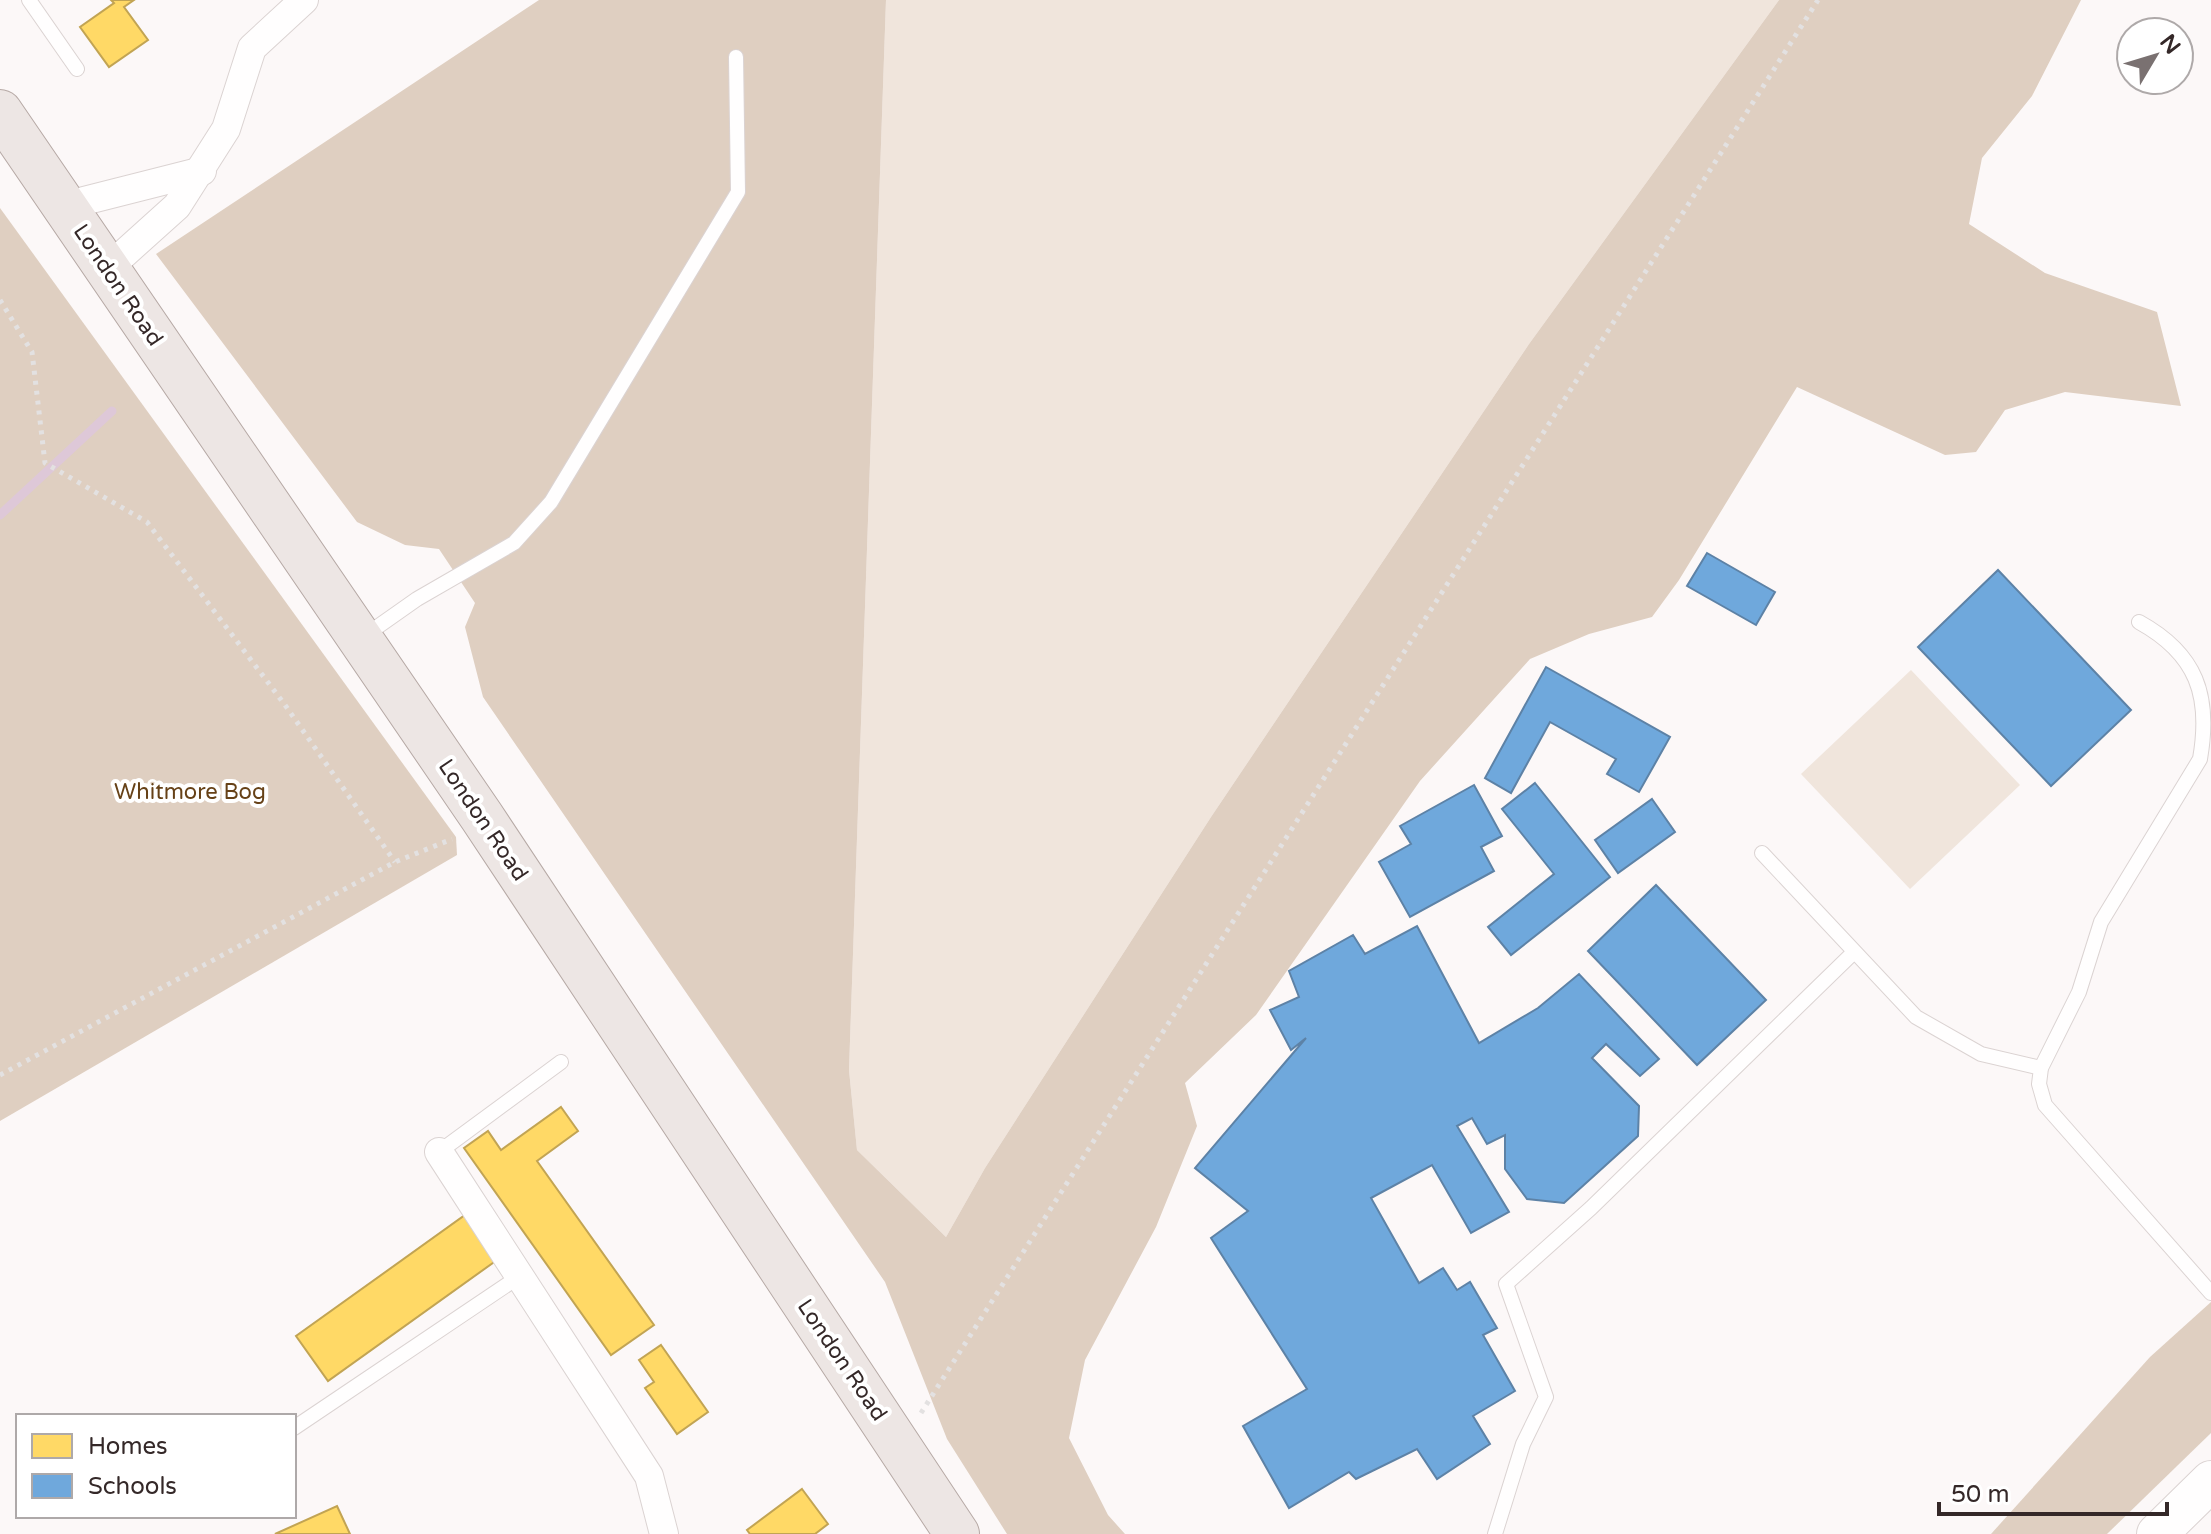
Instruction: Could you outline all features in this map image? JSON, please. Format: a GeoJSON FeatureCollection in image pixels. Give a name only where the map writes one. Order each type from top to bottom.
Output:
{"type":"FeatureCollection","features":[{"type":"Feature","properties":{"kind":"main road","name":"London Road"},"geometry":{"type":"LineString","coordinates":[[0,112],[482,817],[957,1534]]}},
{"type":"Feature","properties":{"kind":"main road"},"geometry":{"type":"LineString","coordinates":[[2157,1534],[2211,1481]]}},
{"type":"Feature","properties":{"kind":"street"},"geometry":{"type":"LineString","coordinates":[[107,269],[177,206],[226,129],[252,48],[304,0]]}},
{"type":"Feature","properties":{"kind":"street"},"geometry":{"type":"LineString","coordinates":[[64,206],[202,171]]}},
{"type":"Feature","properties":{"kind":"street"},"geometry":{"type":"LineString","coordinates":[[439,1152],[649,1476],[664,1534]]}},
{"type":"Feature","properties":{"kind":"lane"},"geometry":{"type":"LineString","coordinates":[[29,0],[77,69]]}},
{"type":"Feature","properties":{"kind":"lane"},"geometry":{"type":"LineString","coordinates":[[360,640],[417,599],[514,543],[551,502],[738,192],[736,57]]}},
{"type":"Feature","properties":{"kind":"lane"},"geometry":{"type":"LineString","coordinates":[[2139,622],[2155,631],[2195,671],[2202,692],[2206,729],[2200,759],[2101,922],[2074,1003],[2041,1068],[2039,1084],[2045,1105],[2211,1293]]}},
{"type":"Feature","properties":{"kind":"lane"},"geometry":{"type":"LineString","coordinates":[[1762,853],[1916,1017],[1981,1054],[2041,1068]]}},
{"type":"Feature","properties":{"kind":"lane"},"geometry":{"type":"LineString","coordinates":[[1495,1534],[1523,1444],[1546,1397],[1506,1284],[1591,1208],[1853,953]]}},
{"type":"Feature","properties":{"kind":"lane"},"geometry":{"type":"LineString","coordinates":[[439,1152],[561,1062]]}},
{"type":"Feature","properties":{"kind":"lane"},"geometry":{"type":"LineString","coordinates":[[296,1427],[520,1276]]}},
{"type":"Feature","properties":{"kind":"path"},"geometry":{"type":"LineString","coordinates":[[918,1417],[1818,0]]}},
{"type":"Feature","properties":{"kind":"path"},"geometry":{"type":"LineString","coordinates":[[0,300],[32,352],[45,463],[147,522],[285,705],[395,862]]}},
{"type":"Feature","properties":{"kind":"path"},"geometry":{"type":"LineString","coordinates":[[0,1075],[395,862],[438,847],[482,817]]}},
{"type":"Feature","properties":{"kind":"shaded area"},"geometry":{"type":"Polygon","coordinates":[[[886,0],[1779,0],[1529,344],[1211,817],[985,1168],[946,1237],[857,1150],[849,1070],[886,0]]]}},
{"type":"Feature","properties":{"kind":"shaded area"},"geometry":{"type":"Polygon","coordinates":[[[1911,670],[2020,785],[1910,889],[1801,774],[1911,670]]]}},
{"type":"Feature","properties":{"kind":"green space"},"geometry":{"type":"Polygon","coordinates":[[[539,0],[886,0],[849,1070],[857,1150],[946,1237],[985,1168],[1211,817],[1529,344],[1779,0],[2081,0],[2032,96],[1982,158],[1969,224],[2045,273],[2157,312],[2181,406],[2065,392],[2005,410],[1976,452],[1945,455],[1797,387],[1679,580],[1652,617],[1589,634],[1530,659],[1420,781],[1256,1015],[1185,1083],[1197,1126],[1156,1227],[1085,1360],[1069,1438],[1108,1515],[1125,1534],[1007,1534],[947,1439],[885,1282],[483,697],[465,627],[475,603],[439,549],[405,545],[357,522],[156,254],[539,0]]]}},
{"type":"Feature","properties":{"kind":"green space","name":"Whitmore Bog"},"geometry":{"type":"Polygon","coordinates":[[[0,208],[456,837],[457,855],[0,1121],[0,208]]]}},
{"type":"Feature","properties":{"kind":"green space"},"geometry":{"type":"Polygon","coordinates":[[[2211,1302],[2211,1433],[2107,1534],[1991,1534],[2150,1357],[2211,1302]]]}},
{"type":"Feature","properties":{"kind":"building: Homes"},"geometry":{"type":"Polygon","coordinates":[[[111,0],[134,0],[124,7],[148,40],[109,67],[80,27],[114,3],[111,0]]]}},
{"type":"Feature","properties":{"kind":"building: Homes"},"geometry":{"type":"Polygon","coordinates":[[[561,1107],[578,1131],[537,1161],[654,1325],[611,1355],[464,1148],[488,1131],[501,1150],[561,1107]]]}},
{"type":"Feature","properties":{"kind":"building: Homes"},"geometry":{"type":"Polygon","coordinates":[[[465,1215],[497,1260],[328,1381],[296,1336],[465,1215]]]}},
{"type":"Feature","properties":{"kind":"building: Homes"},"geometry":{"type":"Polygon","coordinates":[[[661,1345],[708,1412],[677,1434],[645,1388],[654,1382],[639,1360],[661,1345]]]}},
{"type":"Feature","properties":{"kind":"building: Homes"},"geometry":{"type":"Polygon","coordinates":[[[802,1489],[828,1524],[815,1534],[750,1534],[747,1530],[802,1489]]]}},
{"type":"Feature","properties":{"kind":"building: Homes"},"geometry":{"type":"Polygon","coordinates":[[[337,1506],[350,1534],[275,1534],[337,1506]]]}},
{"type":"Feature","properties":{"kind":"building: Schools"},"geometry":{"type":"Polygon","coordinates":[[[1707,553],[1775,592],[1756,625],[1687,586],[1707,553]]]}},
{"type":"Feature","properties":{"kind":"building: Schools"},"geometry":{"type":"Polygon","coordinates":[[[1998,570],[2131,710],[2051,786],[1918,647],[1998,570]]]}},
{"type":"Feature","properties":{"kind":"building: Schools"},"geometry":{"type":"Polygon","coordinates":[[[1546,667],[1670,737],[1639,792],[1607,774],[1616,759],[1550,722],[1511,793],[1485,778],[1546,667]]]}},
{"type":"Feature","properties":{"kind":"building: Schools"},"geometry":{"type":"Polygon","coordinates":[[[1535,783],[1610,877],[1511,955],[1488,927],[1554,874],[1502,809],[1535,783]]]}},
{"type":"Feature","properties":{"kind":"building: Schools"},"geometry":{"type":"Polygon","coordinates":[[[1474,785],[1502,836],[1481,847],[1494,871],[1410,917],[1379,862],[1411,844],[1400,826],[1474,785]]]}},
{"type":"Feature","properties":{"kind":"building: Schools"},"geometry":{"type":"Polygon","coordinates":[[[1652,799],[1675,832],[1618,873],[1595,840],[1652,799]]]}},
{"type":"Feature","properties":{"kind":"building: Schools"},"geometry":{"type":"Polygon","coordinates":[[[1656,885],[1766,1000],[1697,1065],[1588,951],[1656,885]]]}},
{"type":"Feature","properties":{"kind":"building: Schools"},"geometry":{"type":"Polygon","coordinates":[[[1417,926],[1479,1043],[1538,1008],[1579,974],[1659,1059],[1640,1076],[1606,1044],[1592,1058],[1639,1106],[1638,1136],[1564,1203],[1527,1199],[1505,1169],[1505,1135],[1487,1144],[1472,1118],[1457,1126],[1509,1212],[1471,1233],[1432,1165],[1371,1198],[1419,1283],[1443,1268],[1457,1290],[1470,1282],[1497,1328],[1483,1335],[1515,1391],[1473,1416],[1490,1444],[1437,1479],[1417,1449],[1356,1479],[1349,1472],[1289,1508],[1243,1426],[1307,1389],[1211,1238],[1248,1211],[1195,1168],[1306,1038],[1291,1050],[1270,1010],[1299,997],[1289,971],[1353,935],[1365,954],[1417,926]]]}},
{"type":"Feature","properties":{"kind":"waterway"},"geometry":{"type":"LineString","coordinates":[[0,515],[112,411]]}}]}
